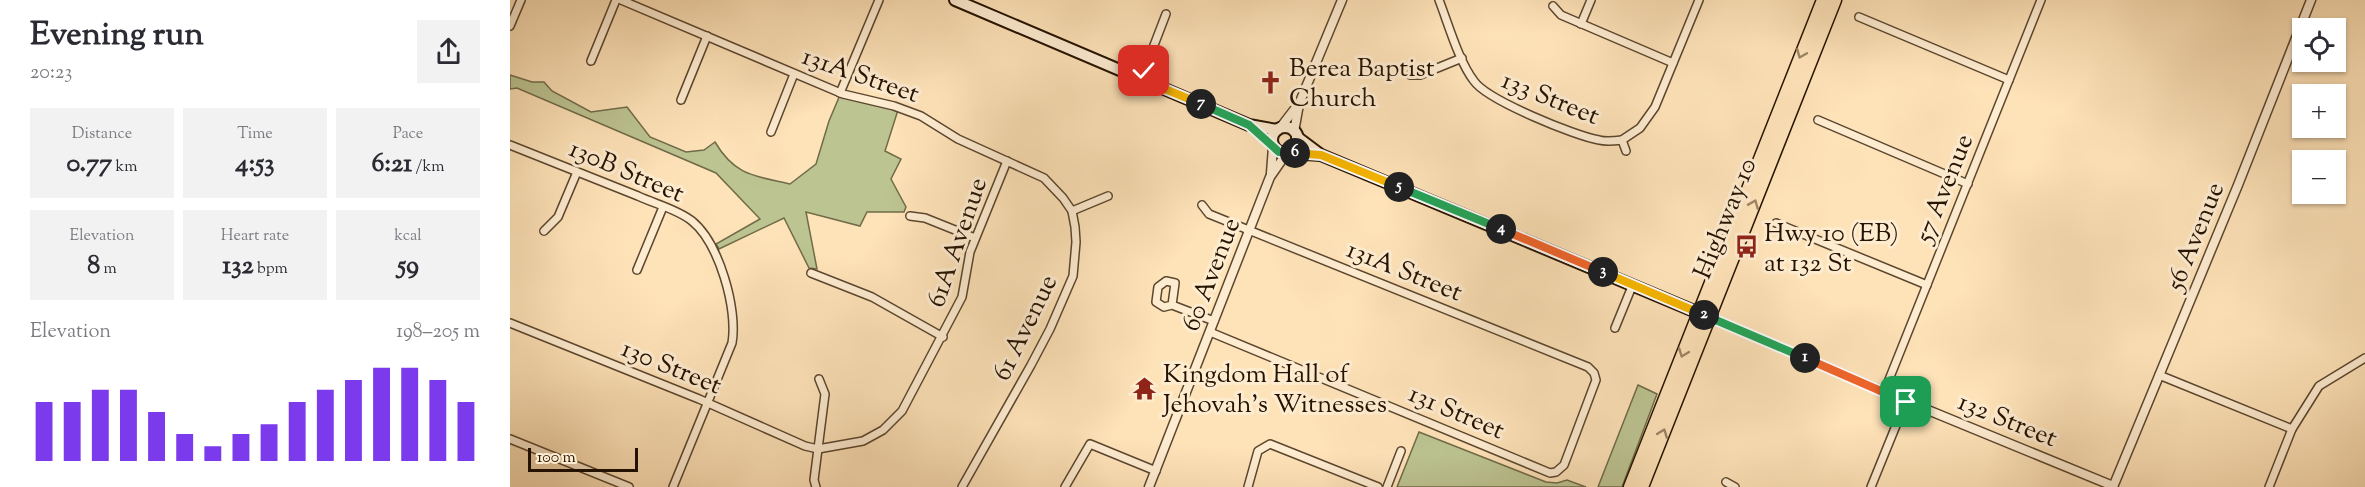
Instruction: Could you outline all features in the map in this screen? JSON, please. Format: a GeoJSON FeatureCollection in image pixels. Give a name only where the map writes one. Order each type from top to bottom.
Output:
{"type":"FeatureCollection","features":[{"type":"Feature","properties":{"kind":"highway","name":"Highway 10"},"geometry":{"type":"LineString","coordinates":[[1642,487],[1703,315],[1823,0]]}},
{"type":"Feature","properties":{"kind":"highway","name":"Highway 10"},"geometry":{"type":"LineString","coordinates":[[1630,487],[1835,0]]}},
{"type":"Feature","properties":{"kind":"main road"},"geometry":{"type":"LineString","coordinates":[[955,0],[1249,125],[1288,128],[1296,135],[1297,145],[1287,153],[1279,152],[1249,125]]}},
{"type":"Feature","properties":{"kind":"main road"},"geometry":{"type":"LineString","coordinates":[[1273,146],[1272,137],[1279,129]]}},
{"type":"Feature","properties":{"kind":"main road","name":"132 Street"},"geometry":{"type":"LineString","coordinates":[[1296,135],[1321,155],[1703,315]]}},
{"type":"Feature","properties":{"kind":"main road","name":"132 Street"},"geometry":{"type":"LineString","coordinates":[[1287,153],[1321,155]]}},
{"type":"Feature","properties":{"kind":"street"},"geometry":{"type":"LineString","coordinates":[[510,26],[521,0]]}},
{"type":"Feature","properties":{"kind":"street"},"geometry":{"type":"LineString","coordinates":[[591,61],[616,0]]}},
{"type":"Feature","properties":{"kind":"street","name":"131A Street"},"geometry":{"type":"LineString","coordinates":[[621,0],[840,93],[904,109],[921,116],[958,139],[1044,178],[1064,198],[1072,211]]}},
{"type":"Feature","properties":{"kind":"street"},"geometry":{"type":"LineString","coordinates":[[840,93],[879,0]]}},
{"type":"Feature","properties":{"kind":"street"},"geometry":{"type":"LineString","coordinates":[[1279,129],[1299,104],[1342,0]]}},
{"type":"Feature","properties":{"kind":"street","name":"133 Street"},"geometry":{"type":"LineString","coordinates":[[1439,0],[1462,58],[1475,83],[1492,97],[1577,134],[1600,140],[1622,140],[1626,151]]}},
{"type":"Feature","properties":{"kind":"street"},"geometry":{"type":"LineString","coordinates":[[1581,24],[1591,0]]}},
{"type":"Feature","properties":{"kind":"street"},"geometry":{"type":"LineString","coordinates":[[1622,140],[1640,128],[1652,113],[1699,0]]}},
{"type":"Feature","properties":{"kind":"street","name":"57 Avenue"},"geometry":{"type":"LineString","coordinates":[[1884,393],[2041,0]]}},
{"type":"Feature","properties":{"kind":"street","name":"56 Avenue"},"geometry":{"type":"LineString","coordinates":[[2113,486],[2278,86],[2311,0]]}},
{"type":"Feature","properties":{"kind":"street"},"geometry":{"type":"LineString","coordinates":[[1553,6],[1561,15],[1673,63]]}},
{"type":"Feature","properties":{"kind":"street"},"geometry":{"type":"LineString","coordinates":[[1141,79],[1166,14]]}},
{"type":"Feature","properties":{"kind":"street"},"geometry":{"type":"LineString","coordinates":[[1859,17],[2008,80]]}},
{"type":"Feature","properties":{"kind":"street"},"geometry":{"type":"LineString","coordinates":[[681,100],[707,36]]}},
{"type":"Feature","properties":{"kind":"street"},"geometry":{"type":"LineString","coordinates":[[1410,75],[1420,75],[1462,58]]}},
{"type":"Feature","properties":{"kind":"street"},"geometry":{"type":"LineString","coordinates":[[771,132],[794,74]]}},
{"type":"Feature","properties":{"kind":"street"},"geometry":{"type":"LineString","coordinates":[[1296,135],[1299,104]]}},
{"type":"Feature","properties":{"kind":"street"},"geometry":{"type":"LineString","coordinates":[[1818,120],[1968,184]]}},
{"type":"Feature","properties":{"kind":"street","name":"130B Street"},"geometry":{"type":"LineString","coordinates":[[510,145],[683,214],[708,237],[714,248],[734,321],[732,343],[708,403]]}},
{"type":"Feature","properties":{"kind":"street","name":"60 Avenue"},"geometry":{"type":"LineString","coordinates":[[1270,177],[1273,146]]}},
{"type":"Feature","properties":{"kind":"street","name":"60 Avenue"},"geometry":{"type":"LineString","coordinates":[[1149,487],[1270,177],[1287,153]]}},
{"type":"Feature","properties":{"kind":"street","name":"61A Avenue"},"geometry":{"type":"LineString","coordinates":[[818,449],[863,441],[883,430],[902,411],[963,297],[970,252],[1007,161]]}},
{"type":"Feature","properties":{"kind":"street"},"geometry":{"type":"LineString","coordinates":[[544,231],[558,217],[578,172]]}},
{"type":"Feature","properties":{"kind":"street"},"geometry":{"type":"LineString","coordinates":[[1072,211],[1107,196]]}},
{"type":"Feature","properties":{"kind":"street","name":"131A Street"},"geometry":{"type":"LineString","coordinates":[[1202,205],[1209,214],[1588,367],[1594,373],[1595,386],[1564,465],[1556,472]]}},
{"type":"Feature","properties":{"kind":"street"},"geometry":{"type":"LineString","coordinates":[[637,270],[663,207]]}},
{"type":"Feature","properties":{"kind":"street","name":"61 Avenue"},"geometry":{"type":"LineString","coordinates":[[962,487],[1050,329],[1073,276],[1076,242],[1072,211]]}},
{"type":"Feature","properties":{"kind":"street"},"geometry":{"type":"LineString","coordinates":[[910,216],[925,218],[975,238]]}},
{"type":"Feature","properties":{"kind":"street"},"geometry":{"type":"LineString","coordinates":[[1776,223],[1927,285]]}},
{"type":"Feature","properties":{"kind":"street"},"geometry":{"type":"LineString","coordinates":[[811,273],[872,297],[942,337]]}},
{"type":"Feature","properties":{"kind":"street"},"geometry":{"type":"LineString","coordinates":[[1615,328],[1633,284]]}},
{"type":"Feature","properties":{"kind":"street"},"geometry":{"type":"LineString","coordinates":[[1172,305],[1214,321]]}},
{"type":"Feature","properties":{"kind":"street","name":"132 Street"},"geometry":{"type":"LineString","coordinates":[[1703,315],[1884,393],[2113,486]]}},
{"type":"Feature","properties":{"kind":"street","name":"130 Street"},"geometry":{"type":"LineString","coordinates":[[510,322],[708,403],[805,447],[818,449]]}},
{"type":"Feature","properties":{"kind":"street","name":"131 Street"},"geometry":{"type":"LineString","coordinates":[[1210,332],[1405,411],[1445,430],[1544,470],[1556,472]]}},
{"type":"Feature","properties":{"kind":"street"},"geometry":{"type":"LineString","coordinates":[[2269,487],[2292,429],[2319,386],[2365,358]]}},
{"type":"Feature","properties":{"kind":"street"},"geometry":{"type":"LineString","coordinates":[[2159,375],[2292,429]]}},
{"type":"Feature","properties":{"kind":"street"},"geometry":{"type":"LineString","coordinates":[[816,487],[814,480],[825,394],[819,378]]}},
{"type":"Feature","properties":{"kind":"street"},"geometry":{"type":"LineString","coordinates":[[1871,487],[1906,402]]}},
{"type":"Feature","properties":{"kind":"street"},"geometry":{"type":"LineString","coordinates":[[673,487],[708,403]]}},
{"type":"Feature","properties":{"kind":"street"},"geometry":{"type":"LineString","coordinates":[[510,439],[629,487]]}},
{"type":"Feature","properties":{"kind":"street"},"geometry":{"type":"LineString","coordinates":[[1065,487],[1090,444],[1156,471]]}},
{"type":"Feature","properties":{"kind":"street"},"geometry":{"type":"LineString","coordinates":[[1248,487],[1258,451],[1270,444],[1378,487]]}},
{"type":"Feature","properties":{"kind":"street"},"geometry":{"type":"LineString","coordinates":[[1387,487],[1401,451]]}},
{"type":"Feature","properties":{"kind":"street"},"geometry":{"type":"LineString","coordinates":[[1726,482],[1735,487]]}},
{"type":"Feature","properties":{"kind":"green space"},"geometry":{"type":"Polygon","coordinates":[[[510,75],[532,82],[544,82],[552,91],[591,112],[627,107],[650,137],[686,152],[704,150],[715,142],[730,162],[738,168],[756,176],[790,184],[816,164],[829,121],[840,95],[898,110],[885,151],[901,159],[891,179],[906,207],[904,212],[867,212],[860,226],[806,212],[817,269],[809,268],[784,218],[719,249],[716,244],[760,219],[716,173],[517,88],[510,89],[510,75]]]}},
{"type":"Feature","properties":{"kind":"green space"},"geometry":{"type":"Polygon","coordinates":[[[1638,385],[1657,394],[1622,487],[1598,487],[1638,385]]]}},
{"type":"Feature","properties":{"kind":"green space"},"geometry":{"type":"Polygon","coordinates":[[[1419,432],[1546,482],[1557,483],[1567,480],[1586,487],[1397,487],[1419,432]]]}},
{"type":"Feature","properties":{"kind":"place","name":"Berea Baptist Church"},"geometry":{"type":"Point","coordinates":[1271,82]}},
{"type":"Feature","properties":{"kind":"place","name":"Hwy 10 (EB) at 132 St"},"geometry":{"type":"Point","coordinates":[1746,247]}},
{"type":"Feature","properties":{"kind":"place","name":"Kingdom Hall of Jehovah's Witnesses"},"geometry":{"type":"Point","coordinates":[1145,388]}},
{"type":"Feature","properties":{"kind":"route"},"geometry":{"type":"LineString","coordinates":[[1144,71],[1141,79],[1249,125],[1279,152],[1321,155],[1633,284],[1906,402]]}}]}
